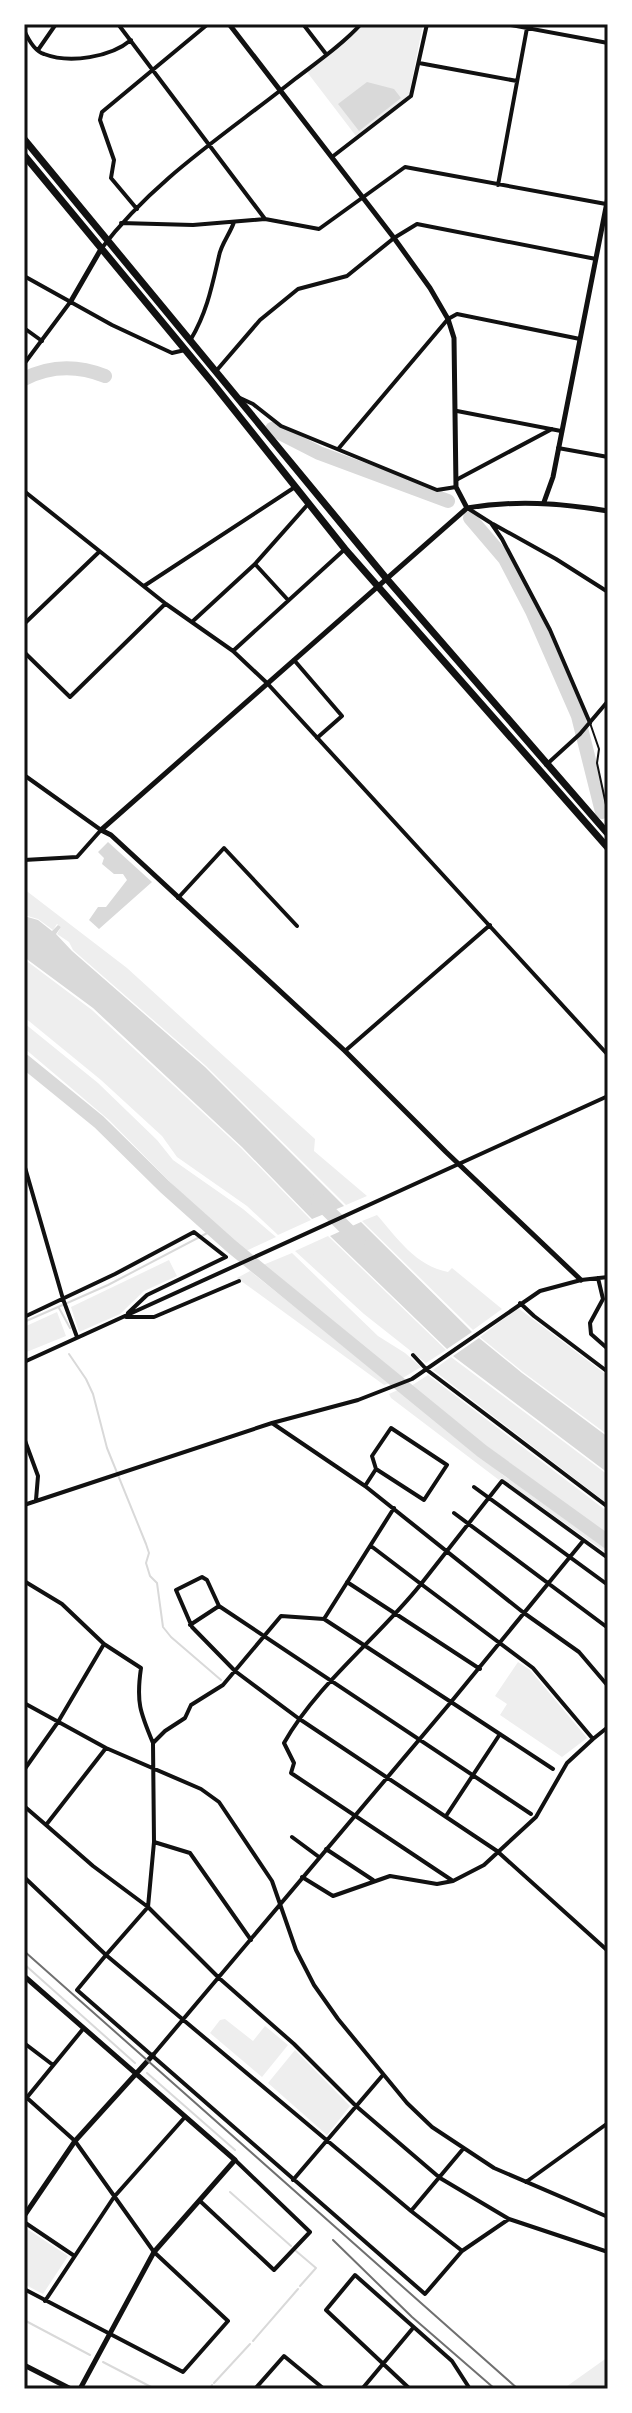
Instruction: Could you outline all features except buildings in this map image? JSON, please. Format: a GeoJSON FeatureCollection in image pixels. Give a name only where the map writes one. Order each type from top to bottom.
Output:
{"type":"FeatureCollection","features":[{"type":"Feature","properties":{"kind":"highway"},"geometry":{"type":"LineString","coordinates":[[24,139],[386,578],[607,832]]}},
{"type":"Feature","properties":{"kind":"highway"},"geometry":{"type":"LineString","coordinates":[[24,155],[345,549],[608,848]]}},
{"type":"Feature","properties":{"kind":"street"},"geometry":{"type":"LineString","coordinates":[[38,50],[56,24]]}},
{"type":"Feature","properties":{"kind":"street"},"geometry":{"type":"LineString","coordinates":[[137,209],[111,178],[114,160],[100,120],[102,112],[208,24]]}},
{"type":"Feature","properties":{"kind":"street"},"geometry":{"type":"LineString","coordinates":[[229,24],[420,273],[448,319],[455,349],[456,484],[467,508],[608,592]]}},
{"type":"Feature","properties":{"kind":"street"},"geometry":{"type":"LineString","coordinates":[[303,24],[326,55]]}},
{"type":"Feature","properties":{"kind":"street"},"geometry":{"type":"LineString","coordinates":[[24,364],[71,301],[101,249],[121,223],[169,175],[326,55],[361,24]]}},
{"type":"Feature","properties":{"kind":"street"},"geometry":{"type":"LineString","coordinates":[[332,157],[411,96],[427,24]]}},
{"type":"Feature","properties":{"kind":"street"},"geometry":{"type":"LineString","coordinates":[[505,24],[608,43]]}},
{"type":"Feature","properties":{"kind":"street"},"geometry":{"type":"LineString","coordinates":[[121,25],[265,219]]}},
{"type":"Feature","properties":{"kind":"street"},"geometry":{"type":"LineString","coordinates":[[24,26],[29,42],[44,54],[80,58],[118,51],[131,40]]}},
{"type":"Feature","properties":{"kind":"street"},"geometry":{"type":"LineString","coordinates":[[498,185],[527,28]]}},
{"type":"Feature","properties":{"kind":"street"},"geometry":{"type":"LineString","coordinates":[[24,47],[29,42]]}},
{"type":"Feature","properties":{"kind":"street"},"geometry":{"type":"LineString","coordinates":[[419,63],[517,81]]}},
{"type":"Feature","properties":{"kind":"street"},"geometry":{"type":"LineString","coordinates":[[121,223],[193,225],[265,219],[319,229],[405,167],[498,185],[608,199],[553,477],[544,502]]}},
{"type":"Feature","properties":{"kind":"street"},"geometry":{"type":"LineString","coordinates":[[189,341],[204,315],[219,256],[234,222]]}},
{"type":"Feature","properties":{"kind":"street"},"geometry":{"type":"LineString","coordinates":[[216,372],[260,320],[298,289],[347,276],[394,238],[417,224],[596,259]]}},
{"type":"Feature","properties":{"kind":"street"},"geometry":{"type":"LineString","coordinates":[[24,276],[112,325],[172,353],[185,350]]}},
{"type":"Feature","properties":{"kind":"street"},"geometry":{"type":"LineString","coordinates":[[339,448],[448,319],[457,314],[580,339]]}},
{"type":"Feature","properties":{"kind":"street"},"geometry":{"type":"LineString","coordinates":[[24,328],[42,341]]}},
{"type":"Feature","properties":{"kind":"street"},"geometry":{"type":"LineString","coordinates":[[234,396],[253,404],[281,426],[437,490],[456,484],[552,429]]}},
{"type":"Feature","properties":{"kind":"street"},"geometry":{"type":"LineString","coordinates":[[457,411],[561,431]]}},
{"type":"Feature","properties":{"kind":"street"},"geometry":{"type":"LineString","coordinates":[[558,448],[608,457]]}},
{"type":"Feature","properties":{"kind":"street"},"geometry":{"type":"LineString","coordinates":[[144,586],[295,487]]}},
{"type":"Feature","properties":{"kind":"street"},"geometry":{"type":"LineString","coordinates":[[24,491],[166,604],[233,651],[267,683],[608,1055]]}},
{"type":"Feature","properties":{"kind":"street"},"geometry":{"type":"LineString","coordinates":[[24,860],[77,857],[101,830],[467,508],[504,502],[544,502],[608,511]]}},
{"type":"Feature","properties":{"kind":"street"},"geometry":{"type":"LineString","coordinates":[[193,621],[255,564],[309,503]]}},
{"type":"Feature","properties":{"kind":"street"},"geometry":{"type":"LineString","coordinates":[[491,523],[550,630],[588,725]]}},
{"type":"Feature","properties":{"kind":"street"},"geometry":{"type":"LineString","coordinates":[[233,651],[345,549]]}},
{"type":"Feature","properties":{"kind":"street"},"geometry":{"type":"LineString","coordinates":[[24,624],[99,552]]}},
{"type":"Feature","properties":{"kind":"street"},"geometry":{"type":"LineString","coordinates":[[255,564],[288,600]]}},
{"type":"Feature","properties":{"kind":"street"},"geometry":{"type":"LineString","coordinates":[[24,652],[70,697],[166,604]]}},
{"type":"Feature","properties":{"kind":"street"},"geometry":{"type":"LineString","coordinates":[[294,660],[342,716],[317,738]]}},
{"type":"Feature","properties":{"kind":"street"},"geometry":{"type":"LineString","coordinates":[[546,765],[580,734],[608,701]]}},
{"type":"Feature","properties":{"kind":"street"},"geometry":{"type":"LineString","coordinates":[[24,775],[101,830],[178,898],[345,1051],[581,1280]]}},
{"type":"Feature","properties":{"kind":"street"},"geometry":{"type":"LineString","coordinates":[[178,898],[224,848],[297,926]]}},
{"type":"Feature","properties":{"kind":"street"},"geometry":{"type":"LineString","coordinates":[[345,1051],[490,925]]}},
{"type":"Feature","properties":{"kind":"street"},"geometry":{"type":"LineString","coordinates":[[24,1362],[608,1096]]}},
{"type":"Feature","properties":{"kind":"street"},"geometry":{"type":"LineString","coordinates":[[24,1164],[77,1337]]}},
{"type":"Feature","properties":{"kind":"street"},"geometry":{"type":"LineString","coordinates":[[24,1317],[194,1232],[226,1257],[147,1295],[123,1317]]}},
{"type":"Feature","properties":{"kind":"street"},"geometry":{"type":"LineString","coordinates":[[24,1505],[272,1423],[358,1400],[412,1379],[540,1291],[581,1280],[608,1277]]}},
{"type":"Feature","properties":{"kind":"street"},"geometry":{"type":"LineString","coordinates":[[598,1278],[603,1299],[590,1323],[591,1334],[608,1349]]}},
{"type":"Feature","properties":{"kind":"street"},"geometry":{"type":"LineString","coordinates":[[123,1317],[154,1317],[239,1281]]}},
{"type":"Feature","properties":{"kind":"street"},"geometry":{"type":"LineString","coordinates":[[520,1303],[608,1372]]}},
{"type":"Feature","properties":{"kind":"street"},"geometry":{"type":"LineString","coordinates":[[413,1355],[427,1370],[608,1507]]}},
{"type":"Feature","properties":{"kind":"street"},"geometry":{"type":"LineString","coordinates":[[272,1423],[365,1486],[524,1613],[579,1652],[608,1686]]}},
{"type":"Feature","properties":{"kind":"street"},"geometry":{"type":"LineString","coordinates":[[391,1428],[447,1465],[424,1500],[376,1469],[372,1456],[391,1428]]}},
{"type":"Feature","properties":{"kind":"street"},"geometry":{"type":"LineString","coordinates":[[24,1438],[38,1476],[35,1501]]}},
{"type":"Feature","properties":{"kind":"street"},"geometry":{"type":"LineString","coordinates":[[365,1486],[376,1469]]}},
{"type":"Feature","properties":{"kind":"street"},"geometry":{"type":"LineString","coordinates":[[453,1881],[291,1773],[294,1763],[284,1743],[298,1718],[396,1615],[502,1481],[608,1558]]}},
{"type":"Feature","properties":{"kind":"street"},"geometry":{"type":"LineString","coordinates":[[474,1487],[608,1585]]}},
{"type":"Feature","properties":{"kind":"street"},"geometry":{"type":"LineString","coordinates":[[324,1619],[394,1508]]}},
{"type":"Feature","properties":{"kind":"street"},"geometry":{"type":"LineString","coordinates":[[454,1513],[608,1628]]}},
{"type":"Feature","properties":{"kind":"street"},"geometry":{"type":"LineString","coordinates":[[24,2216],[75,2141],[185,2019],[480,1669],[583,1540]]}},
{"type":"Feature","properties":{"kind":"street"},"geometry":{"type":"LineString","coordinates":[[371,1546],[533,1668],[593,1739]]}},
{"type":"Feature","properties":{"kind":"street"},"geometry":{"type":"LineString","coordinates":[[531,1814],[219,1606],[207,1580],[202,1577],[176,1590],[190,1625],[235,1671],[298,1718],[497,1851],[608,1951]]}},
{"type":"Feature","properties":{"kind":"street"},"geometry":{"type":"LineString","coordinates":[[24,1581],[62,1604],[104,1644],[141,1668],[137,1694],[141,1714],[153,1743],[154,1842],[148,1907],[77,1990],[425,2294],[462,2251],[509,2219]]}},
{"type":"Feature","properties":{"kind":"street"},"geometry":{"type":"LineString","coordinates":[[347,1582],[480,1669]]}},
{"type":"Feature","properties":{"kind":"street"},"geometry":{"type":"LineString","coordinates":[[190,1625],[219,1606]]}},
{"type":"Feature","properties":{"kind":"street"},"geometry":{"type":"LineString","coordinates":[[153,1743],[185,1718],[191,1705],[223,1685],[281,1616],[324,1619],[553,1769]]}},
{"type":"Feature","properties":{"kind":"street"},"geometry":{"type":"LineString","coordinates":[[24,1770],[58,1722],[104,1644]]}},
{"type":"Feature","properties":{"kind":"street"},"geometry":{"type":"LineString","coordinates":[[24,1703],[106,1748],[201,1789],[219,1802],[272,1881],[296,1950],[314,1985],[383,2075],[432,2127],[463,2149],[494,2168],[608,2217]]}},
{"type":"Feature","properties":{"kind":"street"},"geometry":{"type":"LineString","coordinates":[[302,1877],[333,1896],[390,1876],[437,1884],[453,1881],[484,1865],[536,1817],[567,1763],[608,1727]]}},
{"type":"Feature","properties":{"kind":"street"},"geometry":{"type":"LineString","coordinates":[[445,1817],[500,1734]]}},
{"type":"Feature","properties":{"kind":"street"},"geometry":{"type":"LineString","coordinates":[[46,1825],[106,1748]]}},
{"type":"Feature","properties":{"kind":"street"},"geometry":{"type":"LineString","coordinates":[[24,1806],[93,1866],[148,1907],[356,2106],[440,2178],[509,2219],[608,2252]]}},
{"type":"Feature","properties":{"kind":"street"},"geometry":{"type":"LineString","coordinates":[[292,1837],[319,1857]]}},
{"type":"Feature","properties":{"kind":"street"},"geometry":{"type":"LineString","coordinates":[[154,1842],[190,1853],[251,1940]]}},
{"type":"Feature","properties":{"kind":"street"},"geometry":{"type":"LineString","coordinates":[[326,1849],[373,1880]]}},
{"type":"Feature","properties":{"kind":"street"},"geometry":{"type":"LineString","coordinates":[[24,1877],[106,1955],[462,2251]]}},
{"type":"Feature","properties":{"kind":"street"},"geometry":{"type":"LineString","coordinates":[[24,1976],[235,2160],[310,2232],[274,2270],[198,2199]]}},
{"type":"Feature","properties":{"kind":"street"},"geometry":{"type":"LineString","coordinates":[[24,2289],[183,2372],[228,2321],[154,2252],[75,2141],[25,2099],[83,2029]]}},
{"type":"Feature","properties":{"kind":"street"},"geometry":{"type":"LineString","coordinates":[[24,2043],[53,2065]]}},
{"type":"Feature","properties":{"kind":"street"},"geometry":{"type":"LineString","coordinates":[[293,2180],[383,2075]]}},
{"type":"Feature","properties":{"kind":"street"},"geometry":{"type":"LineString","coordinates":[[45,2301],[114,2197],[185,2117]]}},
{"type":"Feature","properties":{"kind":"street"},"geometry":{"type":"LineString","coordinates":[[526,2182],[608,2123]]}},
{"type":"Feature","properties":{"kind":"street"},"geometry":{"type":"LineString","coordinates":[[411,2211],[463,2149]]}},
{"type":"Feature","properties":{"kind":"street"},"geometry":{"type":"LineString","coordinates":[[80,2389],[154,2252],[235,2160]]}},
{"type":"Feature","properties":{"kind":"street"},"geometry":{"type":"LineString","coordinates":[[24,2222],[73,2255]]}},
{"type":"Feature","properties":{"kind":"street"},"geometry":{"type":"LineString","coordinates":[[410,2389],[326,2310],[355,2275],[452,2361],[470,2389]]}},
{"type":"Feature","properties":{"kind":"street"},"geometry":{"type":"LineString","coordinates":[[362,2389],[413,2328]]}},
{"type":"Feature","properties":{"kind":"street"},"geometry":{"type":"LineString","coordinates":[[255,2389],[284,2356],[324,2389]]}},
{"type":"Feature","properties":{"kind":"street"},"geometry":{"type":"LineString","coordinates":[[24,2365],[71,2389]]}},
{"type":"Feature","properties":{"kind":"lane"},"geometry":{"type":"LineString","coordinates":[[588,725],[599,749],[597,763],[608,814],[607,832]]}},
{"type":"Feature","properties":{"kind":"shaded area"},"geometry":{"type":"Polygon","coordinates":[[[363,24],[423,24],[409,95],[356,136],[307,72],[363,24]]]}},
{"type":"Feature","properties":{"kind":"shaded area"},"geometry":{"type":"Polygon","coordinates":[[[367,82],[394,89],[401,98],[359,131],[338,104],[367,82]]]}},
{"type":"Feature","properties":{"kind":"shaded area"},"geometry":{"type":"Polygon","coordinates":[[[108,842],[152,882],[99,929],[89,920],[98,907],[106,907],[127,880],[123,874],[114,874],[102,864],[104,858],[98,852],[108,842]]]}},
{"type":"Feature","properties":{"kind":"shaded area"},"geometry":{"type":"Polygon","coordinates":[[[24,889],[127,968],[315,1139],[314,1151],[367,1196],[346,1205],[206,1066],[73,950],[69,942],[57,934],[61,927],[57,924],[53,930],[38,919],[24,915],[24,889]]]}},
{"type":"Feature","properties":{"kind":"shaded area"},"geometry":{"type":"Polygon","coordinates":[[[24,916],[38,920],[52,931],[58,925],[61,927],[56,934],[72,951],[205,1067],[344,1206],[312,1219],[242,1147],[93,1008],[24,957],[24,916]]]}},
{"type":"Feature","properties":{"kind":"shaded area"},"geometry":{"type":"Polygon","coordinates":[[[24,959],[92,1010],[241,1148],[311,1220],[278,1235],[247,1206],[177,1157],[162,1136],[101,1080],[24,1017],[24,959]]]}},
{"type":"Feature","properties":{"kind":"shaded area"},"geometry":{"type":"Polygon","coordinates":[[[24,1023],[98,1083],[157,1140],[173,1160],[243,1209],[276,1237],[246,1251],[180,1192],[109,1120],[24,1048],[24,1023]]]}},
{"type":"Feature","properties":{"kind":"shaded area"},"geometry":{"type":"Polygon","coordinates":[[[377,1215],[400,1242],[426,1264],[448,1272],[452,1268],[502,1309],[473,1330],[362,1221],[377,1215]]]}},
{"type":"Feature","properties":{"kind":"shaded area"},"geometry":{"type":"Polygon","coordinates":[[[361,1222],[472,1332],[447,1349],[330,1236],[361,1222]]]}},
{"type":"Feature","properties":{"kind":"shaded area"},"geometry":{"type":"Polygon","coordinates":[[[328,1236],[446,1350],[426,1363],[364,1314],[295,1251],[328,1236]]]}},
{"type":"Feature","properties":{"kind":"shaded area"},"geometry":{"type":"Polygon","coordinates":[[[292,1253],[378,1336],[421,1367],[401,1379],[263,1265],[292,1253]]]}},
{"type":"Feature","properties":{"kind":"shaded area"},"geometry":{"type":"Polygon","coordinates":[[[169,1260],[177,1276],[144,1291],[120,1314],[79,1332],[71,1307],[169,1260]]]}},
{"type":"Feature","properties":{"kind":"shaded area"},"geometry":{"type":"Polygon","coordinates":[[[250,1271],[390,1383],[384,1385],[237,1278],[250,1271]]]}},
{"type":"Feature","properties":{"kind":"shaded area"},"geometry":{"type":"Polygon","coordinates":[[[518,1308],[608,1376],[608,1435],[480,1337],[518,1308]]]}},
{"type":"Feature","properties":{"kind":"shaded area"},"geometry":{"type":"Polygon","coordinates":[[[57,1312],[66,1336],[24,1353],[24,1327],[57,1312]]]}},
{"type":"Feature","properties":{"kind":"shaded area"},"geometry":{"type":"Polygon","coordinates":[[[479,1338],[608,1437],[608,1473],[453,1356],[479,1338]]]}},
{"type":"Feature","properties":{"kind":"shaded area"},"geometry":{"type":"Polygon","coordinates":[[[451,1357],[608,1475],[608,1504],[433,1370],[451,1357]]]}},
{"type":"Feature","properties":{"kind":"shaded area"},"geometry":{"type":"Polygon","coordinates":[[[428,1375],[608,1512],[608,1535],[469,1433],[411,1386],[428,1375]]]}},
{"type":"Feature","properties":{"kind":"shaded area"},"geometry":{"type":"Polygon","coordinates":[[[398,1390],[503,1475],[608,1550],[608,1554],[501,1478],[499,1480],[391,1398],[389,1394],[398,1390]]]}},
{"type":"Feature","properties":{"kind":"shaded area"},"geometry":{"type":"Polygon","coordinates":[[[518,1662],[530,1670],[587,1738],[562,1757],[500,1715],[507,1704],[495,1696],[518,1662]]]}},
{"type":"Feature","properties":{"kind":"shaded area"},"geometry":{"type":"Polygon","coordinates":[[[225,2019],[253,2041],[265,2026],[288,2045],[262,2077],[210,2033],[220,2020],[225,2019]]]}},
{"type":"Feature","properties":{"kind":"shaded area"},"geometry":{"type":"Polygon","coordinates":[[[295,2050],[350,2106],[327,2135],[268,2083],[295,2050]]]}},
{"type":"Feature","properties":{"kind":"shaded area"},"geometry":{"type":"Polygon","coordinates":[[[24,2227],[68,2256],[43,2294],[24,2284],[24,2227]]]}},
{"type":"Feature","properties":{"kind":"shaded area"},"geometry":{"type":"Polygon","coordinates":[[[608,2357],[608,2389],[563,2389],[608,2357]]]}},
{"type":"Feature","properties":{"kind":"waterway"},"geometry":{"type":"LineString","coordinates":[[24,379],[44,371],[64,368],[105,376]]}},
{"type":"Feature","properties":{"kind":"waterway"},"geometry":{"type":"LineString","coordinates":[[272,429],[319,453],[448,501]]}},
{"type":"Feature","properties":{"kind":"waterway"},"geometry":{"type":"LineString","coordinates":[[470,518],[505,559],[532,611],[578,716],[602,812]]}},
{"type":"Feature","properties":{"kind":"waterway"},"geometry":{"type":"LineString","coordinates":[[24,1061],[99,1122],[231,1246],[482,1451],[608,1542]]}},
{"type":"Feature","properties":{"kind":"waterway"},"geometry":{"type":"LineString","coordinates":[[317,1200],[359,1241]]}},
{"type":"Feature","properties":{"kind":"waterway"},"geometry":{"type":"LineString","coordinates":[[24,1322],[108,1285],[213,1230]]}},
{"type":"Feature","properties":{"kind":"waterway"},"geometry":{"type":"LineString","coordinates":[[59,1308],[70,1328]]}},
{"type":"Feature","properties":{"kind":"waterway"},"geometry":{"type":"LineString","coordinates":[[69,1354],[93,1394],[107,1448],[146,1544],[149,1553],[146,1563],[150,1576],[157,1583],[163,1627],[221,1680]]}},
{"type":"Feature","properties":{"kind":"waterway"},"geometry":{"type":"LineString","coordinates":[[24,1964],[135,2063]]}},
{"type":"Feature","properties":{"kind":"waterway"},"geometry":{"type":"LineString","coordinates":[[147,2073],[235,2150]]}},
{"type":"Feature","properties":{"kind":"waterway"},"geometry":{"type":"LineString","coordinates":[[230,2192],[291,2246]]}},
{"type":"Feature","properties":{"kind":"waterway"},"geometry":{"type":"LineString","coordinates":[[296,2251],[316,2268],[300,2286]]}},
{"type":"Feature","properties":{"kind":"waterway"},"geometry":{"type":"LineString","coordinates":[[253,2341],[298,2289]]}},
{"type":"Feature","properties":{"kind":"waterway"},"geometry":{"type":"LineString","coordinates":[[24,2320],[90,2355]]}},
{"type":"Feature","properties":{"kind":"waterway"},"geometry":{"type":"LineString","coordinates":[[214,2383],[250,2344]]}},
{"type":"Feature","properties":{"kind":"waterway"},"geometry":{"type":"LineString","coordinates":[[103,2362],[155,2389]]}},
{"type":"Feature","properties":{"kind":"waterway"},"geometry":{"type":"LineString","coordinates":[[210,2389],[212,2385]]}},
{"type":"Feature","properties":{"kind":"railway"},"geometry":{"type":"LineString","coordinates":[[24,1951],[518,2389]]}},
{"type":"Feature","properties":{"kind":"railway"},"geometry":{"type":"LineString","coordinates":[[333,2240],[412,2317],[495,2389]]}}]}
